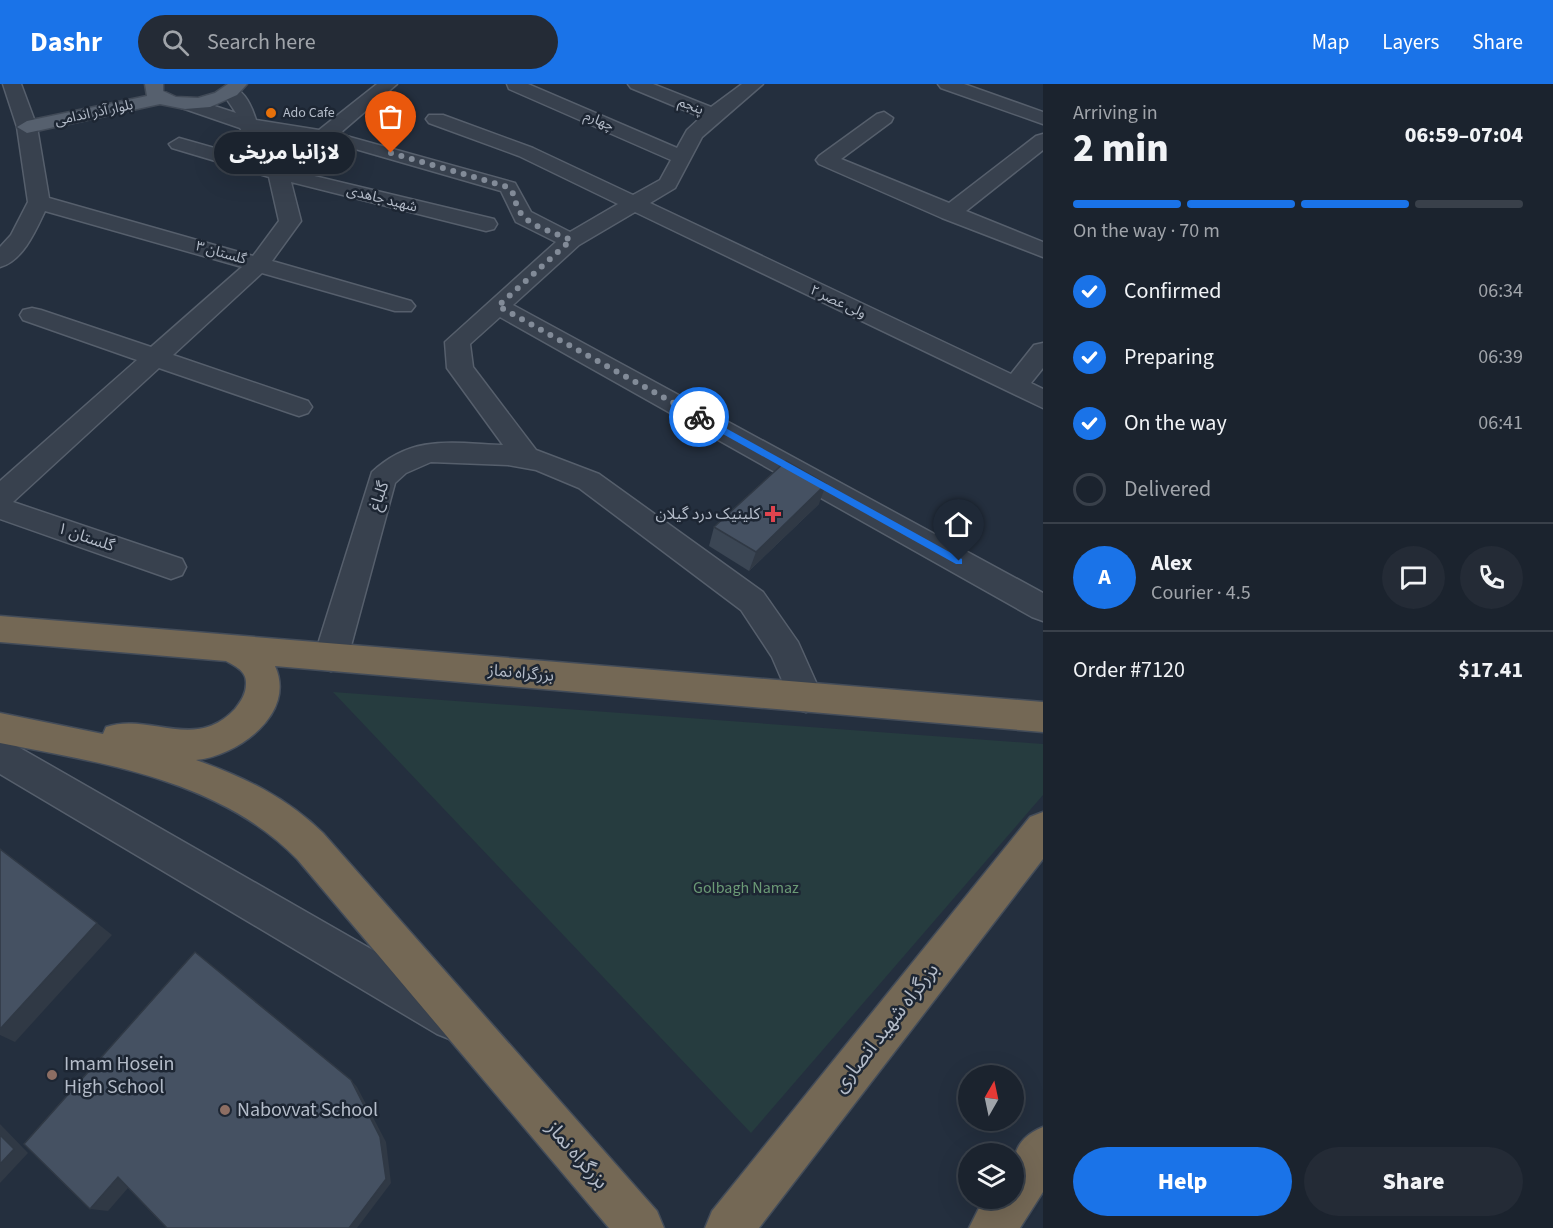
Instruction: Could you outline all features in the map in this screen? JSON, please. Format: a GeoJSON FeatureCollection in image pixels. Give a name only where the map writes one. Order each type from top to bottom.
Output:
{"type":"FeatureCollection","features":[{"type":"Feature","properties":{"kind":"highway","name":"بزرگراه نماز"},"geometry":{"type":"LineString","coordinates":[[0,629],[1043,717]]}},
{"type":"Feature","properties":{"kind":"highway"},"geometry":{"type":"LineString","coordinates":[[0,726],[173,745],[210,743],[240,728],[254,713],[262,696],[262,680],[257,665],[245,654],[231,649]]}},
{"type":"Feature","properties":{"kind":"highway","name":"بزرگراه نماز"},"geometry":{"type":"LineString","coordinates":[[0,726],[104,751],[194,777],[220,786],[270,811],[310,846],[640,1228]]}},
{"type":"Feature","properties":{"kind":"highway","name":"بزرگراه شهید انصاری"},"geometry":{"type":"LineString","coordinates":[[729,1228],[1043,829]]}},
{"type":"Feature","properties":{"kind":"highway"},"geometry":{"type":"LineString","coordinates":[[1024,1180],[1043,1150]]}},
{"type":"Feature","properties":{"kind":"highway"},"geometry":{"type":"LineString","coordinates":[[993,1228],[1005,1209]]}},
{"type":"Feature","properties":{"kind":"main road"},"geometry":{"type":"LineString","coordinates":[[152,88],[186,103],[216,98],[237,86]]}},
{"type":"Feature","properties":{"kind":"main road","name":"بلوار آذر اندامی"},"geometry":{"type":"LineString","coordinates":[[16,106],[152,88]]}},
{"type":"Feature","properties":{"kind":"street"},"geometry":{"type":"LineString","coordinates":[[324,136],[388,84]]}},
{"type":"Feature","properties":{"kind":"street","name":"پنجم"},"geometry":{"type":"LineString","coordinates":[[637,84],[713,115]]}},
{"type":"Feature","properties":{"kind":"street"},"geometry":{"type":"LineString","coordinates":[[526,458],[460,368],[456,355],[457,342],[571,240],[668,184],[694,134],[713,115],[754,84]]}},
{"type":"Feature","properties":{"kind":"street"},"geometry":{"type":"LineString","coordinates":[[947,84],[1043,118]]}},
{"type":"Feature","properties":{"kind":"street","name":"چهارم"},"geometry":{"type":"LineString","coordinates":[[515,85],[683,158]]}},
{"type":"Feature","properties":{"kind":"street"},"geometry":{"type":"LineString","coordinates":[[0,497],[259,264],[290,221],[278,173],[248,124],[237,86]]}},
{"type":"Feature","properties":{"kind":"street"},"geometry":{"type":"LineString","coordinates":[[186,103],[248,124],[324,136],[508,187],[516,195],[520,212],[529,221],[571,240]]}},
{"type":"Feature","properties":{"kind":"street"},"geometry":{"type":"LineString","coordinates":[[0,260],[21,238],[39,202],[16,106]]}},
{"type":"Feature","properties":{"kind":"street"},"geometry":{"type":"LineString","coordinates":[[884,118],[826,160],[1043,250]]}},
{"type":"Feature","properties":{"kind":"street","name":"ولی عصر ۲"},"geometry":{"type":"LineString","coordinates":[[436,119],[526,152],[1043,399]]}},
{"type":"Feature","properties":{"kind":"street"},"geometry":{"type":"LineString","coordinates":[[950,213],[1043,141]]}},
{"type":"Feature","properties":{"kind":"street","name":"شهید جاهدی"},"geometry":{"type":"LineString","coordinates":[[179,144],[278,173],[486,224]]}},
{"type":"Feature","properties":{"kind":"street","name":"گلستان ۳"},"geometry":{"type":"LineString","coordinates":[[39,202],[403,306]]}},
{"type":"Feature","properties":{"kind":"street"},"geometry":{"type":"LineString","coordinates":[[0,225],[21,238]]}},
{"type":"Feature","properties":{"kind":"street"},"geometry":{"type":"LineString","coordinates":[[498,306],[1043,608]]}},
{"type":"Feature","properties":{"kind":"street"},"geometry":{"type":"LineString","coordinates":[[32,315],[299,407]]}},
{"type":"Feature","properties":{"kind":"street"},"geometry":{"type":"LineString","coordinates":[[1015,386],[1043,351]]}},
{"type":"Feature","properties":{"kind":"street","name":"گلباغ"},"geometry":{"type":"LineString","coordinates":[[332,657],[382,479],[396,466],[428,452],[508,455],[542,461],[589,481],[752,601],[786,651],[806,698]]}},
{"type":"Feature","properties":{"kind":"street","name":"گلستان ۱"},"geometry":{"type":"LineString","coordinates":[[0,508],[171,567]]}},
{"type":"Feature","properties":{"kind":"street"},"geometry":{"type":"LineString","coordinates":[[0,755],[468,1028]]}},
{"type":"Feature","properties":{"kind":"green space","name":"Golbagh Namaz"},"geometry":{"type":"Polygon","coordinates":[[[333,692],[1043,744],[1043,795],[751,1133],[333,692]]]}},
{"type":"Feature","properties":{"kind":"building"},"geometry":{"type":"Polygon","coordinates":[[[786,461],[826,484],[756,552],[714,527],[786,461]]]}},
{"type":"Feature","properties":{"kind":"building"},"geometry":{"type":"Polygon","coordinates":[[[0,849],[97,923],[0,1029],[0,849]]]}},
{"type":"Feature","properties":{"kind":"building","name":"Nabovvat School"},"geometry":{"type":"Polygon","coordinates":[[[195,952],[351,1080],[380,1137],[386,1179],[349,1228],[167,1228],[118,1177],[90,1209],[24,1144],[195,952]]]}},
{"type":"Feature","properties":{"kind":"building"},"geometry":{"type":"Polygon","coordinates":[[[0,1135],[14,1149],[0,1164],[0,1135]]]}},
{"type":"Feature","properties":{"kind":"way so far"},"geometry":{"type":"LineString","coordinates":[[391,153],[508,187],[516,195],[520,212],[529,221],[571,240],[498,306],[699,417]]}},
{"type":"Feature","properties":{"kind":"place","name":"Ado Cafe"},"geometry":{"type":"Point","coordinates":[271,113]}},
{"type":"Feature","properties":{"kind":"place","name":"لازانیا مریخی"},"geometry":{"type":"Point","coordinates":[391,153]}},
{"type":"Feature","properties":{"kind":"place","name":"کلینیک درد گیلان"},"geometry":{"type":"Point","coordinates":[773,514]}},
{"type":"Feature","properties":{"kind":"place","name":"Imam Hosein High School"},"geometry":{"type":"Point","coordinates":[52,1075]}},
{"type":"Feature","properties":{"kind":"place","name":"Nabovvat School"},"geometry":{"type":"Point","coordinates":[225,1110]}},
{"type":"Feature","properties":{"kind":"route"},"geometry":{"type":"LineString","coordinates":[[699,417],[959,561]]}}]}
